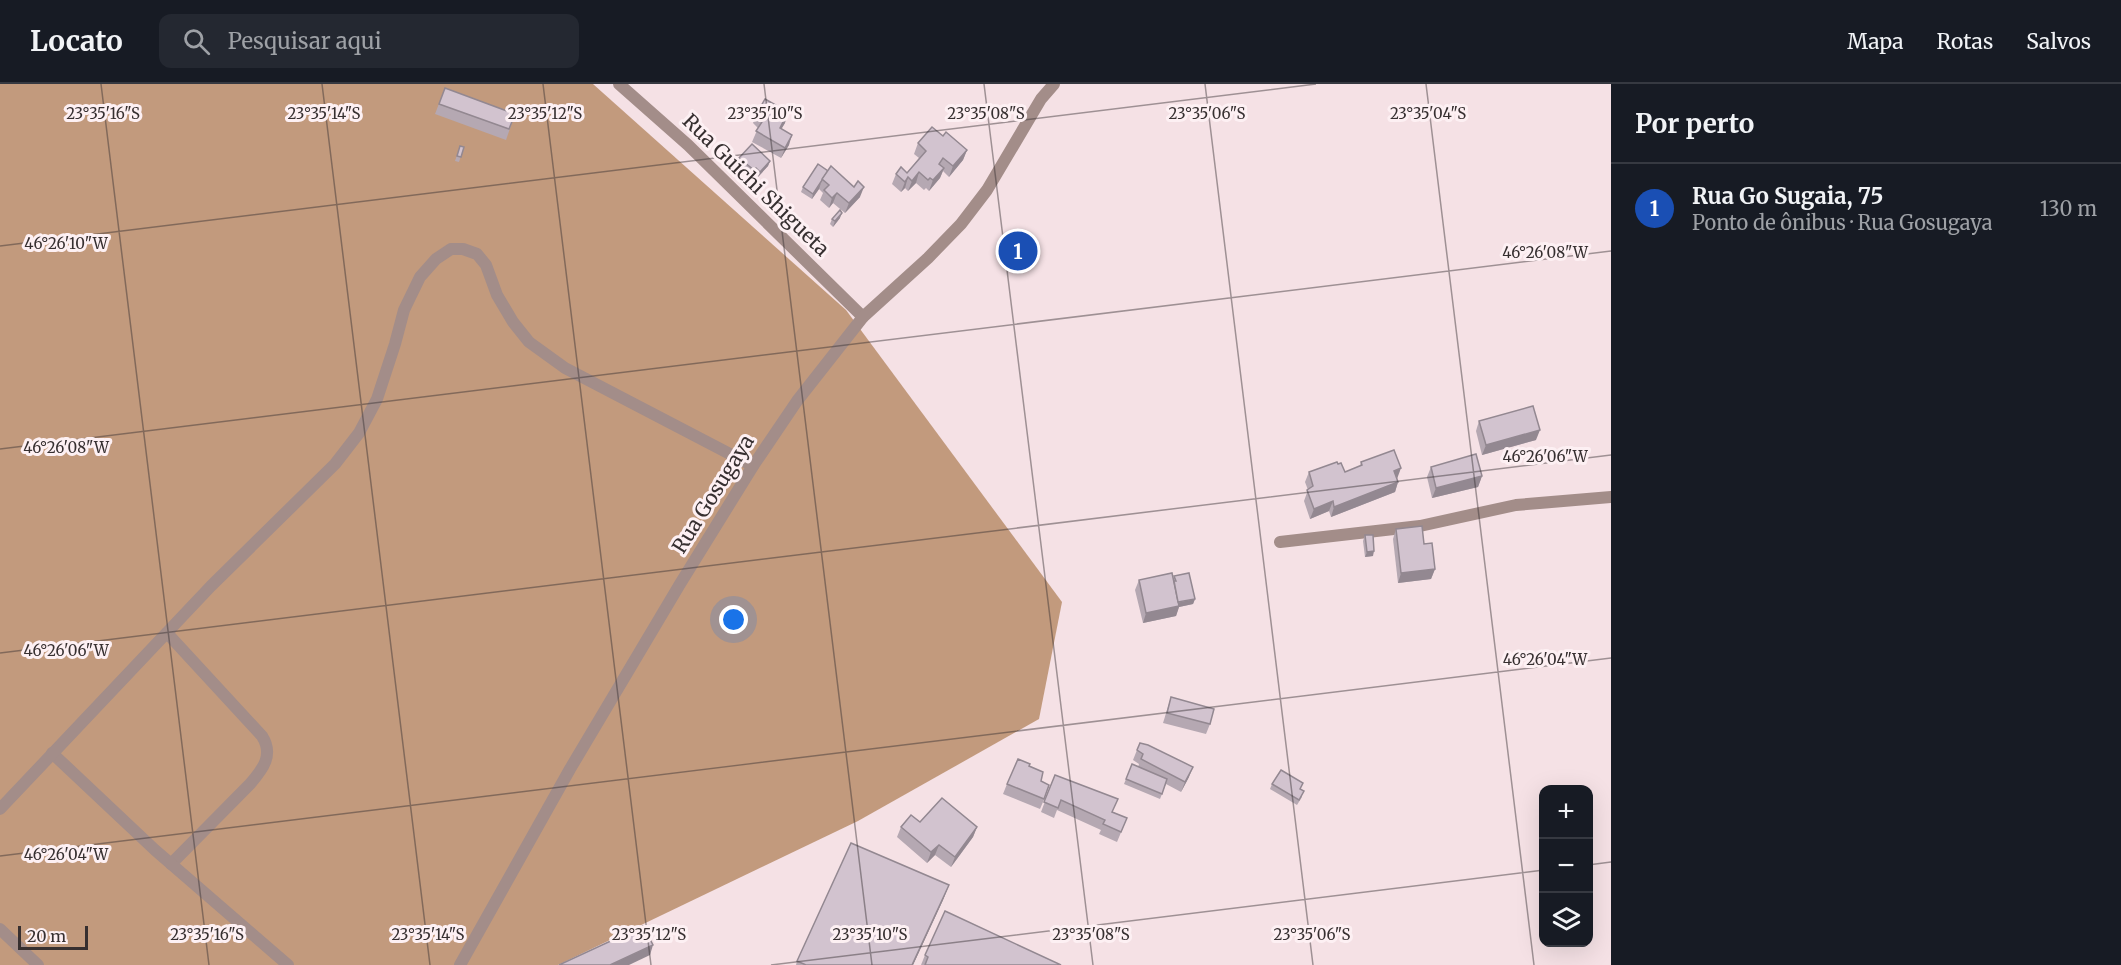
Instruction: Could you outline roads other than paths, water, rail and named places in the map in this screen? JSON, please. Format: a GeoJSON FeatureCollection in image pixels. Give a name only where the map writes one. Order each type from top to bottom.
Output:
{"type":"FeatureCollection","features":[{"type":"Feature","properties":{"kind":"street","name":"Rua Guichi Shigueta"},"geometry":{"type":"LineString","coordinates":[[619,84],[688,145],[863,317]]}},
{"type":"Feature","properties":{"kind":"street","name":"Rua Gosugaya"},"geometry":{"type":"LineString","coordinates":[[460,965],[570,769],[680,584],[796,401],[863,317],[928,258],[960,224],[987,190],[1041,99],[1053,84]]}},
{"type":"Feature","properties":{"kind":"street"},"geometry":{"type":"LineString","coordinates":[[0,808],[167,633],[335,464],[359,433],[377,399],[404,310],[420,277],[436,259],[451,249],[464,249],[477,254],[486,265],[497,295],[513,322],[529,342],[565,368],[753,466]]}},
{"type":"Feature","properties":{"kind":"street"},"geometry":{"type":"LineString","coordinates":[[1280,542],[1420,526],[1516,505],[1611,496]]}},
{"type":"Feature","properties":{"kind":"street"},"geometry":{"type":"LineString","coordinates":[[167,633],[262,736],[266,743],[267,754],[261,771],[250,784],[171,864]]}},
{"type":"Feature","properties":{"kind":"street"},"geometry":{"type":"LineString","coordinates":[[52,753],[171,864],[288,965]]}},
{"type":"Feature","properties":{"kind":"street"},"geometry":{"type":"LineString","coordinates":[[0,929],[38,965]]}},
{"type":"Feature","properties":{"kind":"place","name":"Rua Go Sugaia, 75"},"geometry":{"type":"Point","coordinates":[1018,251]}}]}
